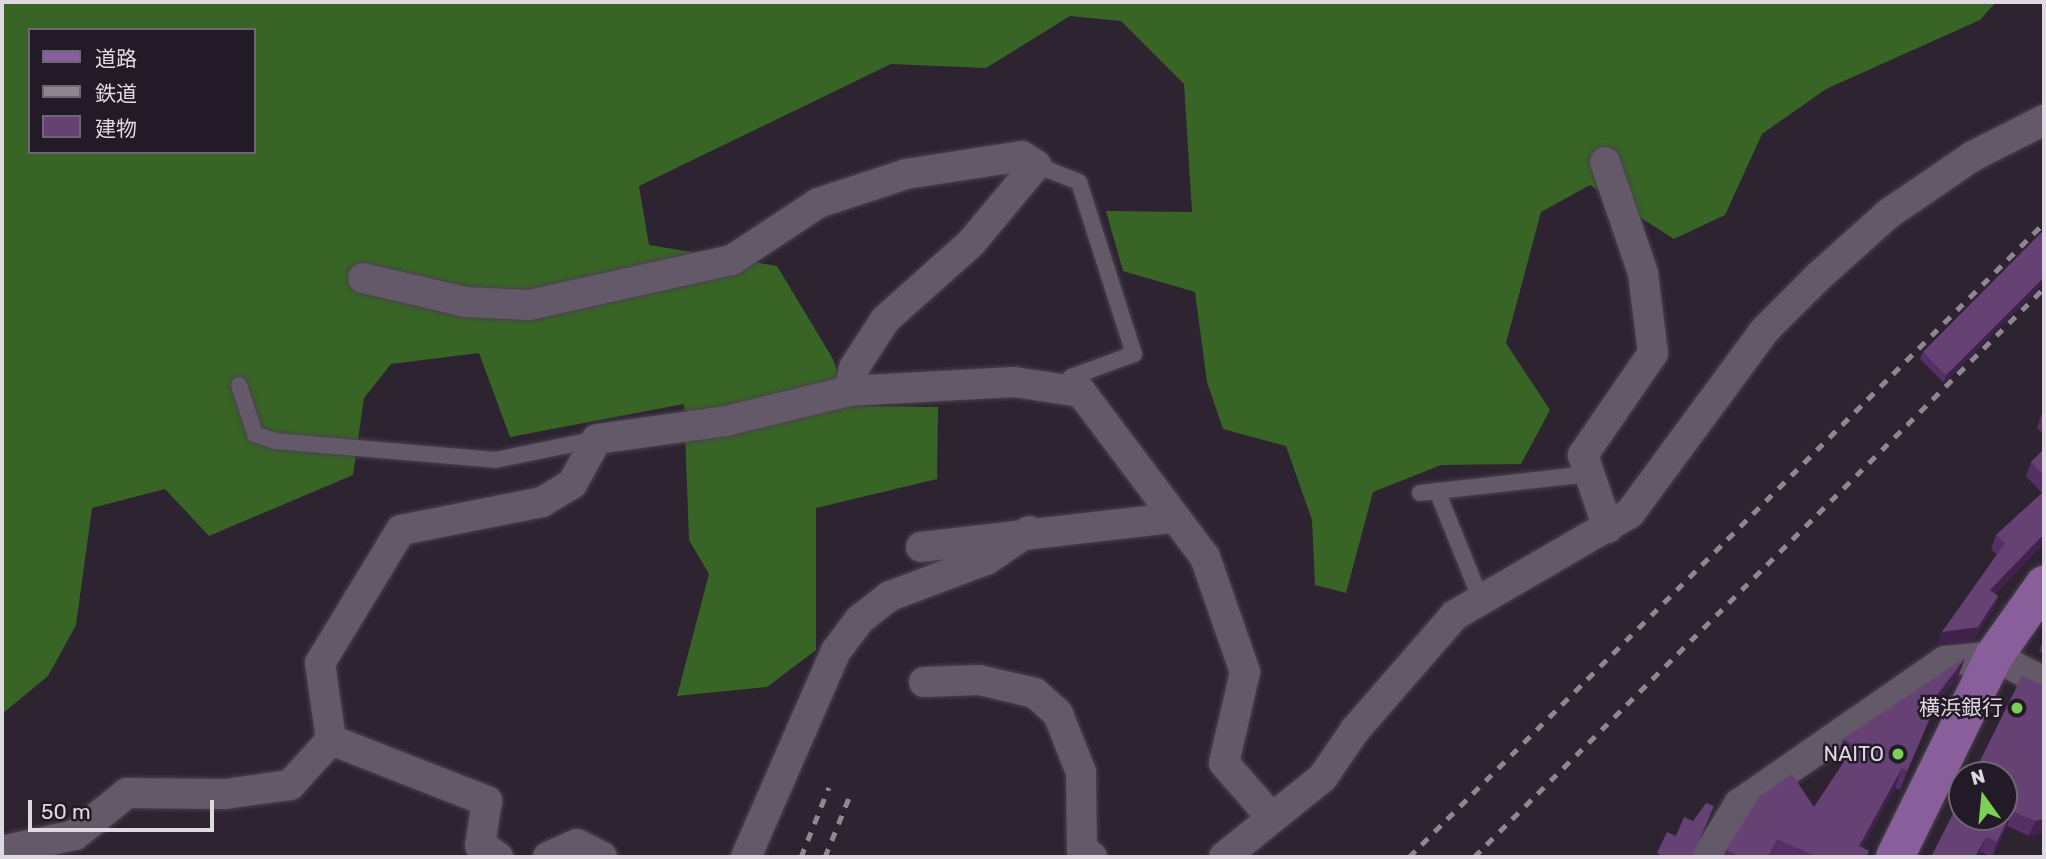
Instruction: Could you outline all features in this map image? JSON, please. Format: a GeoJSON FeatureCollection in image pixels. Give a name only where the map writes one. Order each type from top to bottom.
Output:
{"type":"FeatureCollection","features":[{"type":"Feature","properties":{"kind":"main road"},"geometry":{"type":"LineString","coordinates":[[1895,857],[1994,656],[2044,585]]}},
{"type":"Feature","properties":{"kind":"street"},"geometry":{"type":"LineString","coordinates":[[1224,857],[1323,777],[1430,639],[1481,600],[1630,513],[1764,331],[1819,275],[1921,191],[2044,120]]}},
{"type":"Feature","properties":{"kind":"street"},"geometry":{"type":"LineString","coordinates":[[363,278],[466,302],[529,305],[732,261],[818,203],[906,174],[1022,156],[1036,165],[971,243],[885,320],[854,368],[849,390]]}},
{"type":"Feature","properties":{"kind":"street"},"geometry":{"type":"LineString","coordinates":[[1605,162],[1643,273],[1653,353],[1583,455],[1608,528]]}},
{"type":"Feature","properties":{"kind":"street"},"geometry":{"type":"LineString","coordinates":[[331,740],[320,663],[401,530],[542,502],[572,484],[597,439],[726,421],[849,390],[958,382],[1066,388],[1081,392],[1173,518],[1205,557],[1245,673],[1224,763],[1272,818]]}},
{"type":"Feature","properties":{"kind":"street"},"geometry":{"type":"LineString","coordinates":[[921,547],[1029,531],[1173,518]]}},
{"type":"Feature","properties":{"kind":"street"},"geometry":{"type":"LineString","coordinates":[[746,857],[836,651],[859,620],[890,596],[986,560],[1029,531]]}},
{"type":"Feature","properties":{"kind":"street"},"geometry":{"type":"LineString","coordinates":[[1707,857],[1750,796],[1945,661],[1994,656],[2044,681]]}},
{"type":"Feature","properties":{"kind":"street"},"geometry":{"type":"LineString","coordinates":[[924,682],[979,680],[1035,693],[1058,713],[1081,772],[1082,854]]}},
{"type":"Feature","properties":{"kind":"street"},"geometry":{"type":"LineString","coordinates":[[2,851],[75,835],[127,793],[225,794],[290,785],[331,740]]}},
{"type":"Feature","properties":{"kind":"street"},"geometry":{"type":"LineString","coordinates":[[331,740],[487,802],[480,845],[498,857]]}},
{"type":"Feature","properties":{"kind":"street"},"geometry":{"type":"LineString","coordinates":[[548,857],[577,844],[602,857]]}},
{"type":"Feature","properties":{"kind":"lane"},"geometry":{"type":"LineString","coordinates":[[1036,165],[1079,182],[1134,354],[1071,377],[1066,388]]}},
{"type":"Feature","properties":{"kind":"lane"},"geometry":{"type":"LineString","coordinates":[[239,384],[255,434],[275,441],[495,460],[597,439]]}},
{"type":"Feature","properties":{"kind":"lane"},"geometry":{"type":"LineString","coordinates":[[1481,600],[1429,492],[1590,474]]}},
{"type":"Feature","properties":{"kind":"green space"},"geometry":{"type":"Polygon","coordinates":[[[2,2],[1996,2],[1980,20],[1826,89],[1762,134],[1725,215],[1674,239],[1590,185],[1541,212],[1506,343],[1550,410],[1521,464],[1441,465],[1373,492],[1346,593],[1315,585],[1312,520],[1286,446],[1223,429],[1207,382],[1195,292],[1123,271],[1106,211],[1192,212],[1184,84],[1121,21],[1070,16],[986,68],[891,64],[639,186],[649,245],[777,266],[833,359],[849,406],[938,407],[937,479],[816,508],[816,650],[767,687],[677,696],[709,574],[689,540],[684,404],[510,437],[479,353],[391,364],[364,398],[353,475],[209,536],[165,489],[92,508],[76,625],[48,676],[2,714],[2,2]]]}},
{"type":"Feature","properties":{"kind":"building"},"geometry":{"type":"Polygon","coordinates":[[[2044,230],[2044,277],[1946,375],[1923,352],[2044,230]]]}},
{"type":"Feature","properties":{"kind":"building"},"geometry":{"type":"Polygon","coordinates":[[[2044,449],[2044,476],[2031,462],[2044,449]]]}},
{"type":"Feature","properties":{"kind":"building"},"geometry":{"type":"Polygon","coordinates":[[[2044,491],[2044,534],[1990,590],[1998,596],[1978,627],[1942,632],[2005,543],[1996,535],[2044,491]]]}},
{"type":"Feature","properties":{"kind":"building"},"geometry":{"type":"Polygon","coordinates":[[[1965,658],[1931,703],[1935,706],[1907,771],[1902,768],[1859,846],[1869,851],[1866,857],[1815,857],[1777,839],[1768,857],[1741,857],[1726,850],[1759,797],[1792,774],[1814,807],[1855,745],[1843,739],[1965,658]]]}},
{"type":"Feature","properties":{"kind":"building"},"geometry":{"type":"Polygon","coordinates":[[[2022,676],[2044,686],[2044,819],[2035,821],[2018,814],[2018,761],[1980,761],[2022,676]]]}},
{"type":"Feature","properties":{"kind":"building"},"geometry":{"type":"Polygon","coordinates":[[[1706,803],[1714,806],[1692,857],[1665,857],[1657,853],[1667,832],[1676,836],[1684,817],[1693,821],[1706,803]]]}},
{"type":"Feature","properties":{"kind":"building"},"geometry":{"type":"Polygon","coordinates":[[[1948,824],[1948,831],[2002,831],[1997,842],[1986,837],[1975,857],[1931,857],[1948,824]]]}},
{"type":"Feature","properties":{"kind":"railway"},"geometry":{"type":"LineString","coordinates":[[1409,857],[2044,223]]}},
{"type":"Feature","properties":{"kind":"railway"},"geometry":{"type":"LineString","coordinates":[[1474,857],[2044,288]]}},
{"type":"Feature","properties":{"kind":"railway"},"geometry":{"type":"LineString","coordinates":[[801,857],[829,787]]}},
{"type":"Feature","properties":{"kind":"railway"},"geometry":{"type":"LineString","coordinates":[[825,857],[850,795]]}},
{"type":"Feature","properties":{"kind":"place","name":"横浜銀行"},"geometry":{"type":"Point","coordinates":[2017,708]}},
{"type":"Feature","properties":{"kind":"place","name":"NAITO"},"geometry":{"type":"Point","coordinates":[1898,754]}}]}
